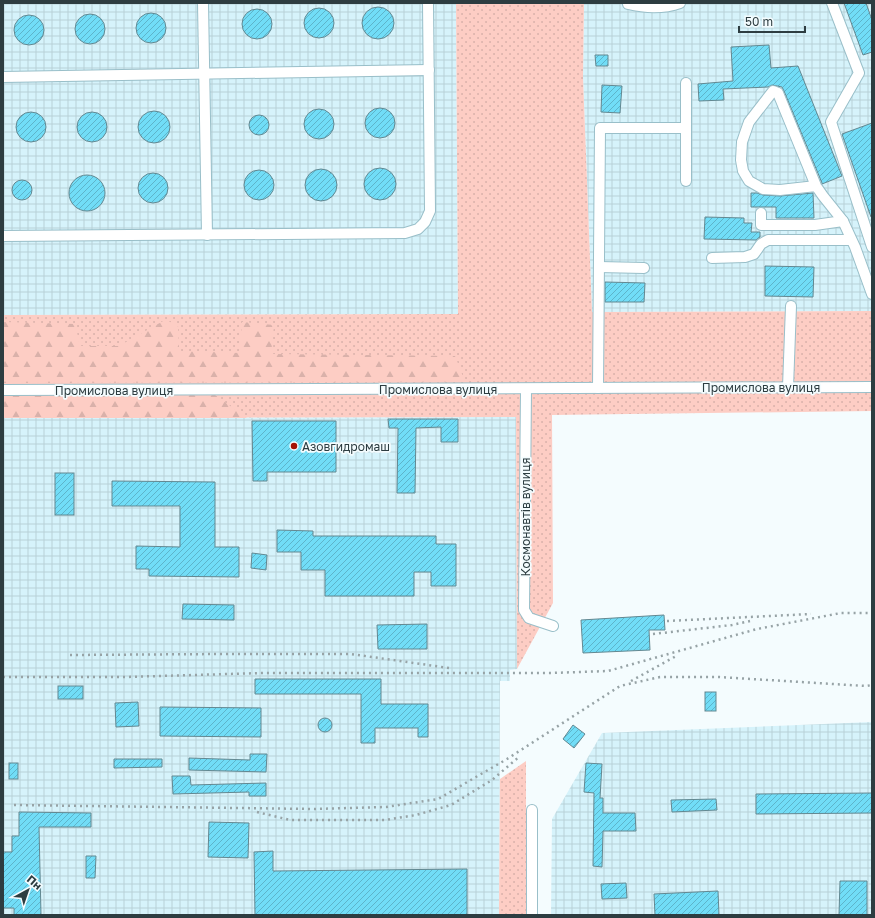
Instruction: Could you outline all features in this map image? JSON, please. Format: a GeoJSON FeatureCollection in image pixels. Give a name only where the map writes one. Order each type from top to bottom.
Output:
{"type":"FeatureCollection","features":[{"type":"Feature","properties":{"kind":"street"},"geometry":{"type":"LineString","coordinates":[[204,3],[207,235]]}},
{"type":"Feature","properties":{"kind":"street"},"geometry":{"type":"LineString","coordinates":[[3,236],[404,233],[418,229],[425,222],[430,211],[428,3]]}},
{"type":"Feature","properties":{"kind":"street"},"geometry":{"type":"LineString","coordinates":[[628,4],[657,8],[672,6],[680,3]]}},
{"type":"Feature","properties":{"kind":"street"},"geometry":{"type":"LineString","coordinates":[[832,3],[859,73],[831,122],[872,247]]}},
{"type":"Feature","properties":{"kind":"street"},"geometry":{"type":"LineString","coordinates":[[3,77],[429,70]]}},
{"type":"Feature","properties":{"kind":"street"},"geometry":{"type":"LineString","coordinates":[[686,83],[686,181]]}},
{"type":"Feature","properties":{"kind":"street"},"geometry":{"type":"LineString","coordinates":[[816,186],[780,190],[763,188],[749,181],[743,171],[741,160],[742,142],[749,122],[773,91],[778,93],[816,186],[843,221],[872,294]]}},
{"type":"Feature","properties":{"kind":"street"},"geometry":{"type":"LineString","coordinates":[[598,388],[600,128],[686,128]]}},
{"type":"Feature","properties":{"kind":"street"},"geometry":{"type":"LineString","coordinates":[[761,213],[761,225],[815,225],[843,221]]}},
{"type":"Feature","properties":{"kind":"street"},"geometry":{"type":"LineString","coordinates":[[712,258],[745,257],[754,254],[761,244],[768,240],[851,240]]}},
{"type":"Feature","properties":{"kind":"street"},"geometry":{"type":"LineString","coordinates":[[599,268],[644,268]]}},
{"type":"Feature","properties":{"kind":"street"},"geometry":{"type":"LineString","coordinates":[[788,387],[791,306]]}},
{"type":"Feature","properties":{"kind":"street","name":"Промислова вулиця"},"geometry":{"type":"LineString","coordinates":[[3,390],[872,387]]}},
{"type":"Feature","properties":{"kind":"street","name":"Космонавтів вулиця"},"geometry":{"type":"LineString","coordinates":[[526,389],[524,610],[528,618],[553,626]]}},
{"type":"Feature","properties":{"kind":"street"},"geometry":{"type":"LineString","coordinates":[[532,810],[532,915]]}},
{"type":"Feature","properties":{"kind":"shaded area"},"geometry":{"type":"Polygon","coordinates":[[[3,3],[456,3],[458,314],[3,315],[3,3]]]}},
{"type":"Feature","properties":{"kind":"shaded area"},"geometry":{"type":"Polygon","coordinates":[[[584,3],[872,3],[872,311],[592,312],[583,77],[584,3]]]}},
{"type":"Feature","properties":{"kind":"shaded area"},"geometry":{"type":"Polygon","coordinates":[[[516,417],[517,669],[510,670],[510,681],[500,681],[499,915],[3,915],[3,418],[516,417]]]}},
{"type":"Feature","properties":{"kind":"shaded area"},"geometry":{"type":"Polygon","coordinates":[[[872,722],[872,915],[551,915],[552,819],[602,733],[872,722]]]}},
{"type":"Feature","properties":{"kind":"green space"},"geometry":{"type":"Polygon","coordinates":[[[456,3],[584,3],[583,77],[592,312],[872,311],[872,411],[552,415],[553,603],[517,669],[516,417],[3,418],[3,315],[458,314],[456,3]]]}},
{"type":"Feature","properties":{"kind":"green space"},"geometry":{"type":"Polygon","coordinates":[[[165,320],[178,325],[179,351],[240,353],[242,322],[274,325],[271,354],[455,356],[465,382],[3,383],[3,322],[75,324],[80,346],[119,346],[165,320]]]}},
{"type":"Feature","properties":{"kind":"green space"},"geometry":{"type":"Polygon","coordinates":[[[215,395],[247,418],[3,418],[3,396],[215,395]]]}},
{"type":"Feature","properties":{"kind":"green space"},"geometry":{"type":"Polygon","coordinates":[[[526,761],[526,915],[499,915],[500,779],[526,761]]]}},
{"type":"Feature","properties":{"kind":"building"},"geometry":{"type":"Polygon","coordinates":[[[844,3],[866,3],[872,20],[872,52],[863,55],[844,3]]]}},
{"type":"Feature","properties":{"kind":"building"},"geometry":{"type":"Polygon","coordinates":[[[375,7],[381,7],[390,11],[394,23],[390,35],[381,39],[375,39],[366,35],[362,26],[362,20],[366,11],[375,7]]]}},
{"type":"Feature","properties":{"kind":"building"},"geometry":{"type":"Polygon","coordinates":[[[319,8],[325,9],[333,17],[333,29],[325,37],[319,38],[313,37],[305,29],[304,23],[305,17],[313,9],[319,8]]]}},
{"type":"Feature","properties":{"kind":"building"},"geometry":{"type":"Polygon","coordinates":[[[257,9],[268,13],[272,24],[268,35],[257,39],[246,35],[242,24],[246,13],[257,9]]]}},
{"type":"Feature","properties":{"kind":"building"},"geometry":{"type":"Polygon","coordinates":[[[151,13],[162,17],[166,28],[162,39],[151,43],[140,39],[136,28],[140,17],[151,13]]]}},
{"type":"Feature","properties":{"kind":"building"},"geometry":{"type":"Polygon","coordinates":[[[90,14],[101,18],[105,29],[101,40],[90,44],[79,40],[75,29],[79,18],[90,14]]]}},
{"type":"Feature","properties":{"kind":"building"},"geometry":{"type":"Polygon","coordinates":[[[29,15],[40,19],[44,30],[40,41],[29,45],[18,41],[14,30],[18,19],[29,15]]]}},
{"type":"Feature","properties":{"kind":"building"},"geometry":{"type":"Polygon","coordinates":[[[769,45],[771,68],[798,66],[842,176],[822,184],[782,87],[772,85],[768,87],[723,89],[724,100],[699,101],[698,84],[733,81],[731,47],[769,45]]]}},
{"type":"Feature","properties":{"kind":"building"},"geometry":{"type":"Polygon","coordinates":[[[595,55],[608,55],[608,66],[596,66],[595,55]]]}},
{"type":"Feature","properties":{"kind":"building"},"geometry":{"type":"Polygon","coordinates":[[[602,85],[622,86],[620,113],[601,112],[602,85]]]}},
{"type":"Feature","properties":{"kind":"building"},"geometry":{"type":"Polygon","coordinates":[[[380,108],[391,112],[395,123],[391,134],[380,138],[369,134],[365,123],[369,112],[380,108]]]}},
{"type":"Feature","properties":{"kind":"building"},"geometry":{"type":"Polygon","coordinates":[[[319,109],[330,113],[334,124],[330,135],[319,139],[308,135],[304,124],[308,113],[319,109]]]}},
{"type":"Feature","properties":{"kind":"building"},"geometry":{"type":"Polygon","coordinates":[[[151,111],[157,111],[167,118],[170,127],[169,133],[163,140],[157,143],[151,143],[141,136],[138,130],[138,124],[145,114],[151,111]]]}},
{"type":"Feature","properties":{"kind":"building"},"geometry":{"type":"Polygon","coordinates":[[[31,112],[42,116],[46,127],[42,138],[31,142],[20,138],[16,127],[20,116],[31,112]]]}},
{"type":"Feature","properties":{"kind":"building"},"geometry":{"type":"Polygon","coordinates":[[[92,112],[103,116],[107,127],[103,138],[92,142],[81,138],[77,127],[81,116],[92,112]]]}},
{"type":"Feature","properties":{"kind":"building"},"geometry":{"type":"Polygon","coordinates":[[[259,115],[266,118],[269,125],[266,132],[259,135],[252,132],[249,125],[252,118],[259,115]]]}},
{"type":"Feature","properties":{"kind":"building"},"geometry":{"type":"Polygon","coordinates":[[[872,123],[872,217],[871,217],[842,134],[872,123]]]}},
{"type":"Feature","properties":{"kind":"building"},"geometry":{"type":"Polygon","coordinates":[[[380,168],[386,169],[393,175],[396,184],[395,190],[389,197],[380,200],[374,199],[367,193],[364,184],[365,178],[371,171],[380,168]]]}},
{"type":"Feature","properties":{"kind":"building"},"geometry":{"type":"Polygon","coordinates":[[[321,169],[330,172],[334,176],[337,185],[334,194],[330,198],[321,201],[312,198],[308,194],[305,185],[308,176],[312,172],[321,169]]]}},
{"type":"Feature","properties":{"kind":"building"},"geometry":{"type":"Polygon","coordinates":[[[259,170],[270,174],[274,185],[270,196],[259,200],[248,196],[244,185],[248,174],[259,170]]]}},
{"type":"Feature","properties":{"kind":"building"},"geometry":{"type":"Polygon","coordinates":[[[153,173],[164,177],[168,188],[164,199],[153,203],[142,199],[138,188],[142,177],[153,173]]]}},
{"type":"Feature","properties":{"kind":"building"},"geometry":{"type":"Polygon","coordinates":[[[87,175],[100,180],[105,193],[100,206],[87,211],[74,206],[69,193],[74,180],[87,175]]]}},
{"type":"Feature","properties":{"kind":"building"},"geometry":{"type":"Polygon","coordinates":[[[18,180],[26,180],[32,186],[32,194],[26,200],[18,200],[12,194],[12,186],[18,180]]]}},
{"type":"Feature","properties":{"kind":"building"},"geometry":{"type":"Polygon","coordinates":[[[751,193],[780,196],[813,193],[814,218],[776,218],[776,207],[751,207],[751,193]]]}},
{"type":"Feature","properties":{"kind":"building"},"geometry":{"type":"Polygon","coordinates":[[[705,217],[744,218],[744,223],[752,223],[751,232],[760,232],[760,237],[756,240],[704,239],[705,217]]]}},
{"type":"Feature","properties":{"kind":"building"},"geometry":{"type":"Polygon","coordinates":[[[765,266],[814,267],[813,297],[765,296],[765,266]]]}},
{"type":"Feature","properties":{"kind":"building"},"geometry":{"type":"Polygon","coordinates":[[[605,282],[645,283],[644,302],[605,302],[605,282]]]}},
{"type":"Feature","properties":{"kind":"building"},"geometry":{"type":"Polygon","coordinates":[[[388,419],[458,419],[458,442],[441,442],[441,427],[416,428],[415,493],[397,493],[398,428],[389,428],[388,419]]]}},
{"type":"Feature","properties":{"kind":"building","name":"Азовгидромаш"},"geometry":{"type":"Polygon","coordinates":[[[252,421],[336,421],[336,472],[267,472],[267,481],[253,481],[252,421]]]}},
{"type":"Feature","properties":{"kind":"building"},"geometry":{"type":"Polygon","coordinates":[[[55,473],[74,473],[74,515],[55,515],[55,473]]]}},
{"type":"Feature","properties":{"kind":"building"},"geometry":{"type":"Polygon","coordinates":[[[112,481],[215,482],[215,547],[239,547],[239,577],[149,576],[149,569],[136,569],[136,546],[180,547],[180,506],[112,506],[112,481]]]}},
{"type":"Feature","properties":{"kind":"building"},"geometry":{"type":"Polygon","coordinates":[[[277,530],[313,531],[313,536],[436,536],[436,544],[456,544],[456,586],[431,586],[431,572],[414,572],[414,596],[325,596],[325,570],[301,570],[301,552],[277,552],[277,530]]]}},
{"type":"Feature","properties":{"kind":"building"},"geometry":{"type":"Polygon","coordinates":[[[252,553],[267,555],[266,570],[251,568],[252,553]]]}},
{"type":"Feature","properties":{"kind":"building"},"geometry":{"type":"Polygon","coordinates":[[[183,604],[234,605],[234,620],[182,619],[183,604]]]}},
{"type":"Feature","properties":{"kind":"building"},"geometry":{"type":"Polygon","coordinates":[[[664,615],[665,630],[649,630],[650,650],[583,653],[581,620],[664,615]]]}},
{"type":"Feature","properties":{"kind":"building"},"geometry":{"type":"Polygon","coordinates":[[[427,624],[427,649],[378,649],[377,625],[427,624]]]}},
{"type":"Feature","properties":{"kind":"building"},"geometry":{"type":"Polygon","coordinates":[[[255,679],[381,679],[381,704],[428,704],[428,737],[418,737],[418,728],[375,728],[375,743],[361,743],[361,694],[255,694],[255,679]]]}},
{"type":"Feature","properties":{"kind":"building"},"geometry":{"type":"Polygon","coordinates":[[[58,686],[83,686],[83,699],[58,699],[58,686]]]}},
{"type":"Feature","properties":{"kind":"building"},"geometry":{"type":"Polygon","coordinates":[[[705,692],[716,692],[716,711],[705,711],[705,692]]]}},
{"type":"Feature","properties":{"kind":"building"},"geometry":{"type":"Polygon","coordinates":[[[138,702],[139,726],[116,727],[115,703],[138,702]]]}},
{"type":"Feature","properties":{"kind":"building"},"geometry":{"type":"Polygon","coordinates":[[[160,707],[261,708],[261,737],[160,736],[160,707]]]}},
{"type":"Feature","properties":{"kind":"building"},"geometry":{"type":"Polygon","coordinates":[[[325,718],[330,720],[332,725],[330,730],[325,732],[320,730],[318,725],[320,720],[325,718]]]}},
{"type":"Feature","properties":{"kind":"building"},"geometry":{"type":"Polygon","coordinates":[[[573,725],[585,734],[574,748],[563,739],[573,725]]]}},
{"type":"Feature","properties":{"kind":"building"},"geometry":{"type":"Polygon","coordinates":[[[250,754],[267,754],[266,772],[189,770],[189,758],[250,760],[250,754]]]}},
{"type":"Feature","properties":{"kind":"building"},"geometry":{"type":"Polygon","coordinates":[[[114,759],[162,759],[162,767],[114,768],[114,759]]]}},
{"type":"Feature","properties":{"kind":"building"},"geometry":{"type":"Polygon","coordinates":[[[9,763],[18,763],[18,779],[9,779],[9,763]]]}},
{"type":"Feature","properties":{"kind":"building"},"geometry":{"type":"Polygon","coordinates":[[[586,763],[602,764],[600,798],[603,798],[603,813],[635,813],[636,831],[603,831],[602,867],[593,866],[594,793],[584,792],[586,763]]]}},
{"type":"Feature","properties":{"kind":"building"},"geometry":{"type":"Polygon","coordinates":[[[172,776],[190,776],[191,785],[266,783],[266,796],[249,796],[249,792],[173,794],[172,776]]]}},
{"type":"Feature","properties":{"kind":"building"},"geometry":{"type":"Polygon","coordinates":[[[872,793],[872,813],[756,814],[756,794],[872,793]]]}},
{"type":"Feature","properties":{"kind":"building"},"geometry":{"type":"Polygon","coordinates":[[[716,799],[717,810],[672,812],[671,800],[716,799]]]}},
{"type":"Feature","properties":{"kind":"building"},"geometry":{"type":"Polygon","coordinates":[[[19,812],[91,813],[91,827],[39,827],[41,915],[14,915],[14,908],[3,908],[3,852],[12,852],[12,836],[19,836],[19,812]]]}},
{"type":"Feature","properties":{"kind":"building"},"geometry":{"type":"Polygon","coordinates":[[[209,822],[249,823],[248,858],[208,857],[209,822]]]}},
{"type":"Feature","properties":{"kind":"building"},"geometry":{"type":"Polygon","coordinates":[[[273,851],[273,871],[467,869],[467,915],[255,915],[254,852],[273,851]]]}},
{"type":"Feature","properties":{"kind":"building"},"geometry":{"type":"Polygon","coordinates":[[[86,856],[96,856],[95,878],[86,878],[86,856]]]}},
{"type":"Feature","properties":{"kind":"building"},"geometry":{"type":"Polygon","coordinates":[[[840,881],[867,881],[867,915],[839,915],[840,881]]]}},
{"type":"Feature","properties":{"kind":"building"},"geometry":{"type":"Polygon","coordinates":[[[626,883],[627,898],[602,899],[601,884],[626,883]]]}},
{"type":"Feature","properties":{"kind":"building"},"geometry":{"type":"Polygon","coordinates":[[[718,891],[719,915],[655,915],[654,894],[718,891]]]}},
{"type":"Feature","properties":{"kind":"railway"},"geometry":{"type":"LineString","coordinates":[[3,677],[125,677],[263,673],[551,673],[608,671],[757,629],[841,613],[872,613]]}},
{"type":"Feature","properties":{"kind":"railway"},"geometry":{"type":"LineString","coordinates":[[667,621],[811,614]]}},
{"type":"Feature","properties":{"kind":"railway"},"geometry":{"type":"LineString","coordinates":[[653,634],[732,625],[750,621]]}},
{"type":"Feature","properties":{"kind":"railway"},"geometry":{"type":"LineString","coordinates":[[70,655],[351,654],[449,668]]}},
{"type":"Feature","properties":{"kind":"railway"},"geometry":{"type":"LineString","coordinates":[[631,681],[678,655]]}},
{"type":"Feature","properties":{"kind":"railway"},"geometry":{"type":"LineString","coordinates":[[14,805],[314,809],[386,807],[438,799],[507,759],[620,686],[660,677],[719,677],[866,686],[872,685]]}},
{"type":"Feature","properties":{"kind":"railway"},"geometry":{"type":"LineString","coordinates":[[257,812],[290,820],[385,820],[416,815],[451,805],[492,780],[520,756]]}},
{"type":"Feature","properties":{"kind":"place","name":"Азовгидромаш"},"geometry":{"type":"Point","coordinates":[294,446]}}]}
